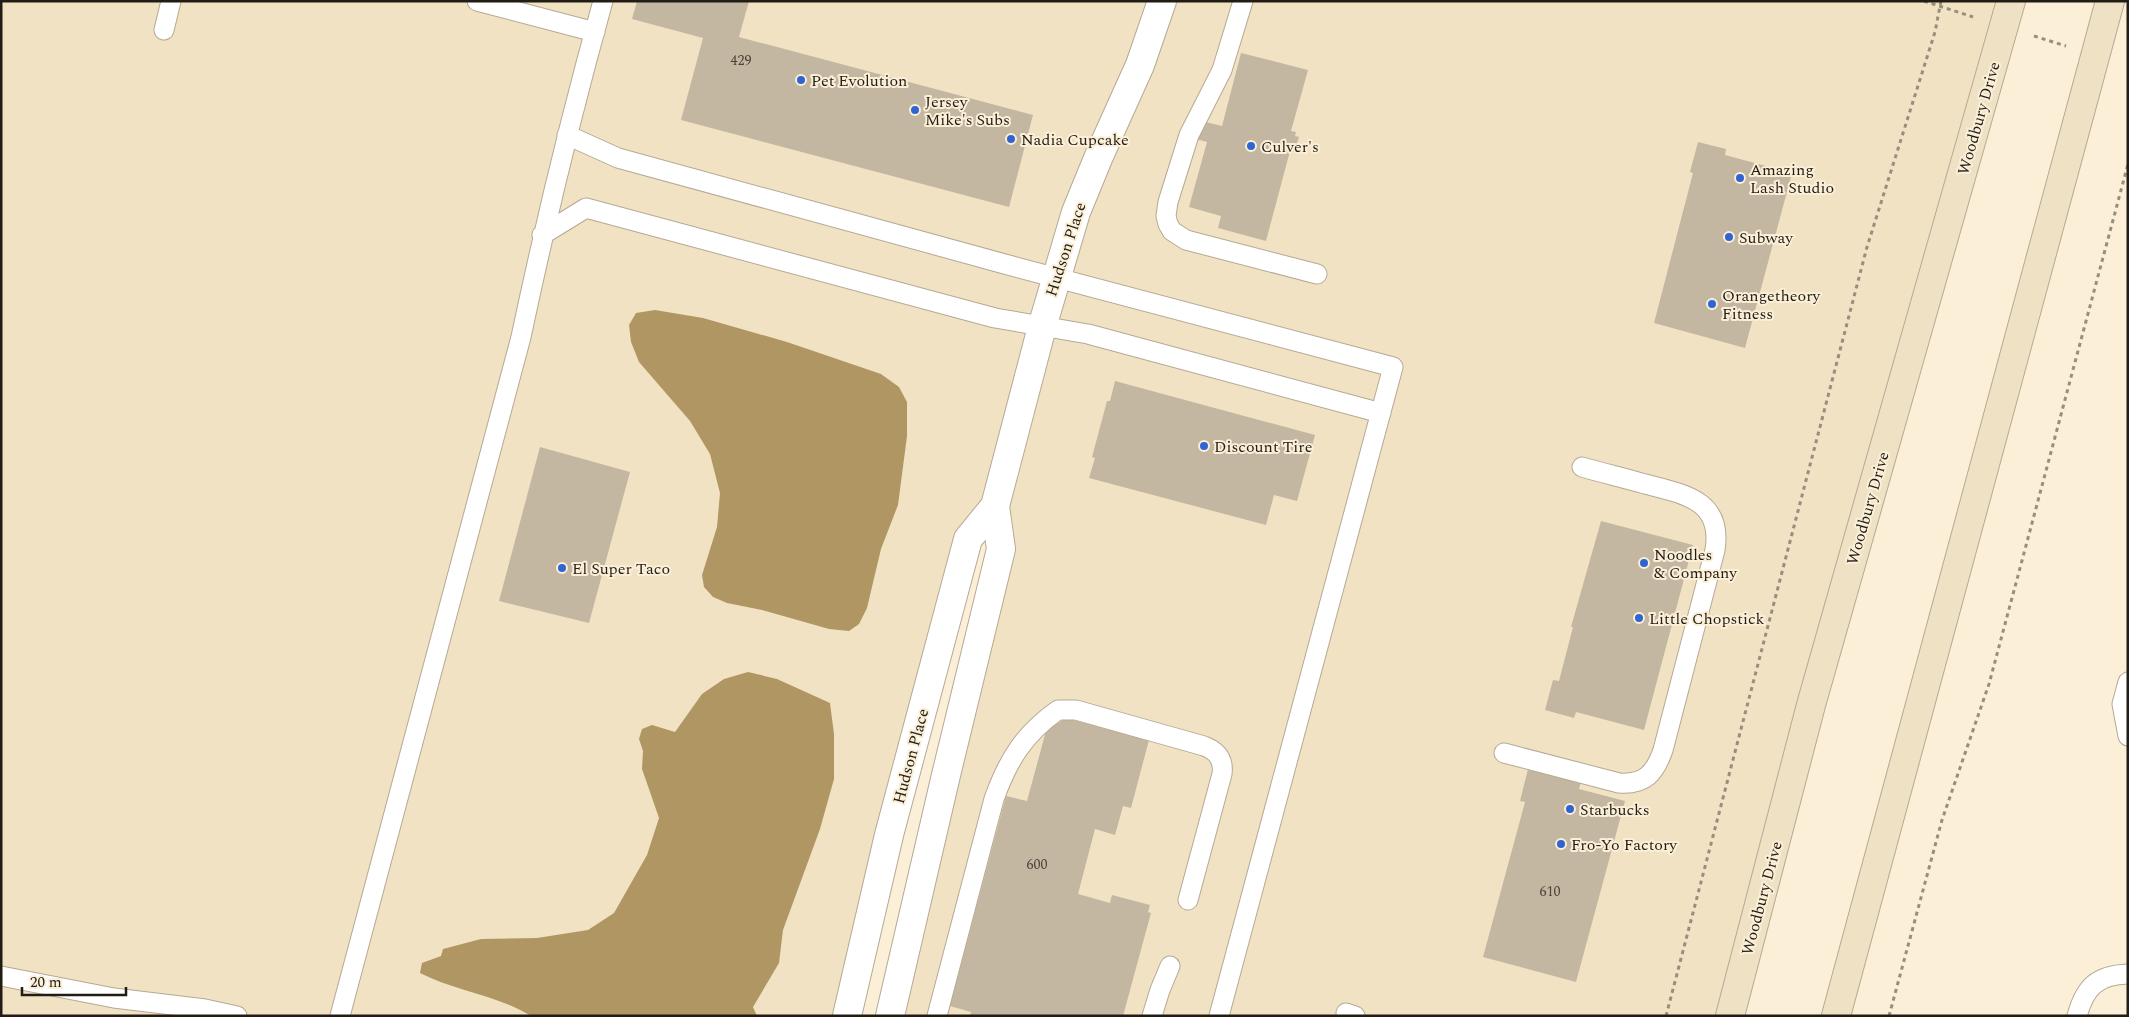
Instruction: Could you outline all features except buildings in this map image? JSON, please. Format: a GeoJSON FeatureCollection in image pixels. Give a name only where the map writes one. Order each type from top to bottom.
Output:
{"type":"FeatureCollection","features":[{"type":"Feature","properties":{"kind":"main road","name":"Woodbury Drive"},"geometry":{"type":"LineString","coordinates":[[1730,1016],[1811,705],[2011,1]]}},
{"type":"Feature","properties":{"kind":"main road"},"geometry":{"type":"LineString","coordinates":[[1836,1016],[2110,1]]}},
{"type":"Feature","properties":{"kind":"street","name":"Hudson Place"},"geometry":{"type":"LineString","coordinates":[[890,1016],[952,748],[1001,549],[995,506],[1055,277],[1084,193],[1140,65],[1162,1]]}},
{"type":"Feature","properties":{"kind":"street","name":"Hudson Place"},"geometry":{"type":"LineString","coordinates":[[847,1016],[888,835],[968,540],[995,506]]}},
{"type":"Feature","properties":{"kind":"lane"},"geometry":{"type":"LineString","coordinates":[[164,30],[171,1]]}},
{"type":"Feature","properties":{"kind":"lane"},"geometry":{"type":"LineString","coordinates":[[477,1],[595,32]]}},
{"type":"Feature","properties":{"kind":"lane"},"geometry":{"type":"LineString","coordinates":[[528,1],[549,20]]}},
{"type":"Feature","properties":{"kind":"lane"},"geometry":{"type":"LineString","coordinates":[[340,1016],[521,337],[542,235],[566,135],[603,1]]}},
{"type":"Feature","properties":{"kind":"lane"},"geometry":{"type":"LineString","coordinates":[[1243,1],[1222,70],[1189,135],[1168,202],[1166,216],[1172,231],[1186,240],[1317,274]]}},
{"type":"Feature","properties":{"kind":"lane"},"geometry":{"type":"LineString","coordinates":[[566,135],[618,158],[1393,367],[1219,1016]]}},
{"type":"Feature","properties":{"kind":"lane"},"geometry":{"type":"LineString","coordinates":[[542,235],[586,208],[995,318],[1088,334],[1381,413]]}},
{"type":"Feature","properties":{"kind":"lane"},"geometry":{"type":"LineString","coordinates":[[1504,753],[1626,783],[1638,782],[1646,778],[1655,768],[1663,750],[1715,550],[1717,536],[1715,523],[1704,506],[1686,495],[1582,467]]}},
{"type":"Feature","properties":{"kind":"lane"},"geometry":{"type":"LineString","coordinates":[[2128,682],[2122,704],[2128,736]]}},
{"type":"Feature","properties":{"kind":"lane"},"geometry":{"type":"LineString","coordinates":[[937,1016],[992,808],[1002,778],[1026,737],[1058,710],[1076,710],[1204,746],[1217,753],[1223,765],[1222,774],[1188,900]]}},
{"type":"Feature","properties":{"kind":"lane"},"geometry":{"type":"LineString","coordinates":[[1152,1016],[1170,966]]}},
{"type":"Feature","properties":{"kind":"lane"},"geometry":{"type":"LineString","coordinates":[[2077,1016],[2081,1002],[2094,983],[2110,974],[2128,974]]}},
{"type":"Feature","properties":{"kind":"lane"},"geometry":{"type":"LineString","coordinates":[[1,976],[114,998],[205,1009],[237,1016]]}},
{"type":"Feature","properties":{"kind":"lane"},"geometry":{"type":"LineString","coordinates":[[114,998],[141,1016]]}},
{"type":"Feature","properties":{"kind":"path"},"geometry":{"type":"LineString","coordinates":[[1924,1],[1939,6]]}},
{"type":"Feature","properties":{"kind":"path"},"geometry":{"type":"LineString","coordinates":[[1666,1016],[1867,247],[1935,32],[1941,1]]}},
{"type":"Feature","properties":{"kind":"path"},"geometry":{"type":"LineString","coordinates":[[1889,1016],[1942,820],[1989,684],[2128,164]]}},
{"type":"Feature","properties":{"kind":"shaded area"},"geometry":{"type":"Polygon","coordinates":[[[1,1],[2011,1],[1730,1016],[890,1016],[946,775],[995,507],[968,540],[847,1016],[1,1016],[1,1]]]}},
{"type":"Feature","properties":{"kind":"shaded area"},"geometry":{"type":"Polygon","coordinates":[[[655,310],[703,318],[787,342],[881,374],[899,387],[907,402],[907,436],[898,505],[881,549],[867,608],[859,624],[849,631],[829,629],[762,610],[727,603],[713,597],[704,587],[702,575],[717,527],[720,493],[710,454],[690,421],[639,362],[631,342],[629,325],[636,313],[655,310]]]}},
{"type":"Feature","properties":{"kind":"shaded area"},"geometry":{"type":"Polygon","coordinates":[[[748,672],[777,679],[830,703],[834,734],[834,779],[820,829],[783,930],[779,963],[753,1007],[757,1016],[531,1016],[504,1003],[420,973],[422,963],[441,956],[443,949],[481,939],[537,938],[588,930],[614,913],[647,855],[659,818],[642,769],[643,751],[639,739],[642,729],[652,725],[675,732],[702,694],[724,679],[748,672]]]}},
{"type":"Feature","properties":{"kind":"place","name":"Pet Evolution"},"geometry":{"type":"Point","coordinates":[801,80]}},
{"type":"Feature","properties":{"kind":"place","name":"Jersey Mike's Subs"},"geometry":{"type":"Point","coordinates":[915,110]}},
{"type":"Feature","properties":{"kind":"place","name":"Nadia Cupcake"},"geometry":{"type":"Point","coordinates":[1011,139]}},
{"type":"Feature","properties":{"kind":"place","name":"Culver's"},"geometry":{"type":"Point","coordinates":[1251,146]}},
{"type":"Feature","properties":{"kind":"place","name":"Amazing Lash Studio"},"geometry":{"type":"Point","coordinates":[1740,178]}},
{"type":"Feature","properties":{"kind":"place","name":"Subway"},"geometry":{"type":"Point","coordinates":[1729,237]}},
{"type":"Feature","properties":{"kind":"place","name":"Orangetheory Fitness"},"geometry":{"type":"Point","coordinates":[1712,304]}},
{"type":"Feature","properties":{"kind":"place","name":"Discount Tire"},"geometry":{"type":"Point","coordinates":[1204,446]}},
{"type":"Feature","properties":{"kind":"place","name":"Noodles & Company"},"geometry":{"type":"Point","coordinates":[1644,563]}},
{"type":"Feature","properties":{"kind":"place","name":"El Super Taco"},"geometry":{"type":"Point","coordinates":[562,568]}},
{"type":"Feature","properties":{"kind":"place","name":"Little Chopstick"},"geometry":{"type":"Point","coordinates":[1639,618]}},
{"type":"Feature","properties":{"kind":"place","name":"Starbucks"},"geometry":{"type":"Point","coordinates":[1570,809]}},
{"type":"Feature","properties":{"kind":"place","name":"Fro-Yo Factory"},"geometry":{"type":"Point","coordinates":[1561,844]}}]}
